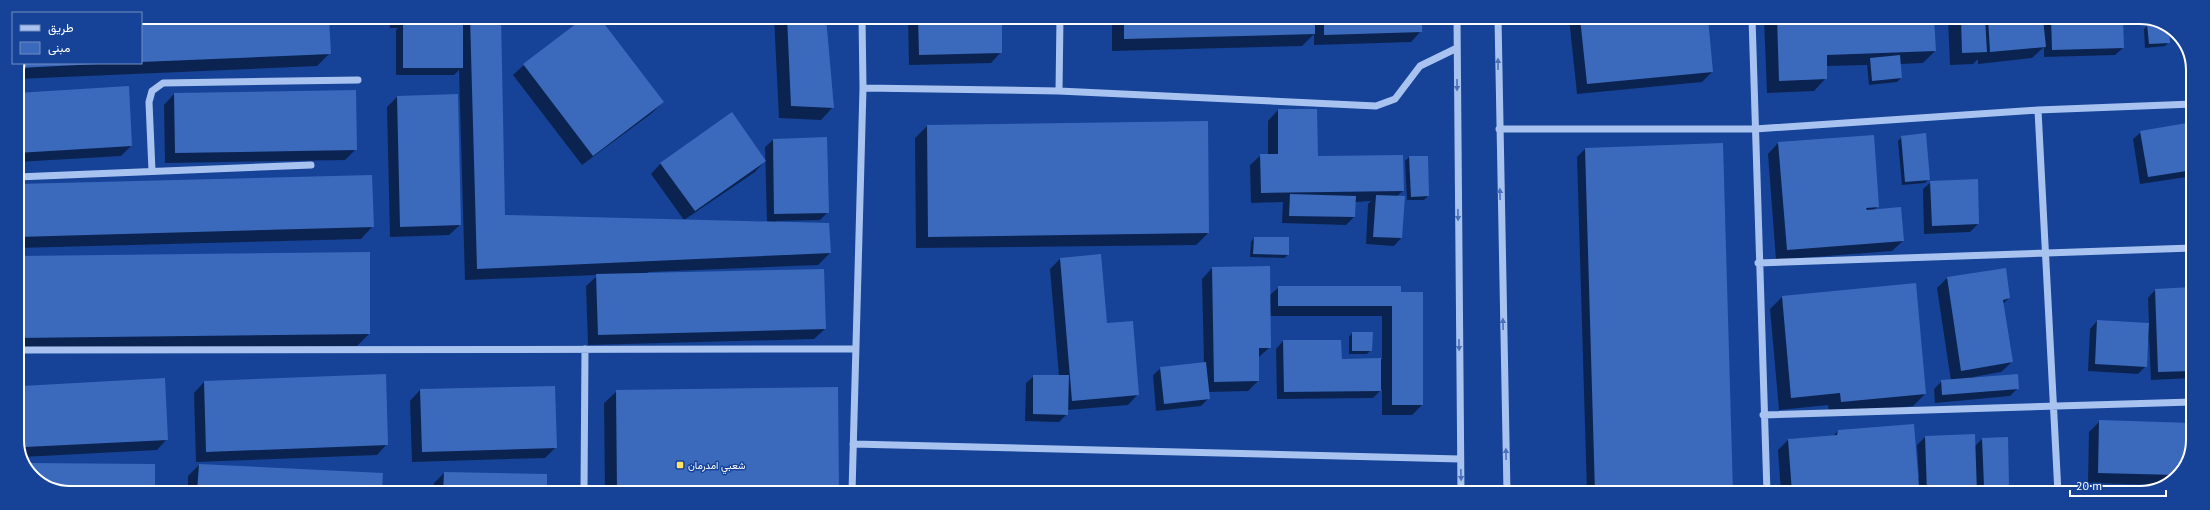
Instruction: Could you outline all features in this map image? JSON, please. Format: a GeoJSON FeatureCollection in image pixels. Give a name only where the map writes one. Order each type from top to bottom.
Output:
{"type":"FeatureCollection","features":[{"type":"Feature","properties":{"kind":"street"},"geometry":{"type":"LineString","coordinates":[[852,486],[863,88],[862,24]]}},
{"type":"Feature","properties":{"kind":"street"},"geometry":{"type":"LineString","coordinates":[[1059,91],[1060,24]]}},
{"type":"Feature","properties":{"kind":"street"},"geometry":{"type":"LineString","coordinates":[[1457,24],[1460,459],[1462,486]]}},
{"type":"Feature","properties":{"kind":"street"},"geometry":{"type":"LineString","coordinates":[[1498,24],[1507,486]]}},
{"type":"Feature","properties":{"kind":"street"},"geometry":{"type":"LineString","coordinates":[[1752,24],[1758,263],[1767,486]]}},
{"type":"Feature","properties":{"kind":"street"},"geometry":{"type":"LineString","coordinates":[[863,88],[1059,91],[1376,106],[1395,99],[1420,66],[1457,48]]}},
{"type":"Feature","properties":{"kind":"street"},"geometry":{"type":"LineString","coordinates":[[152,171],[148,102],[152,91],[162,83],[358,80]]}},
{"type":"Feature","properties":{"kind":"street"},"geometry":{"type":"LineString","coordinates":[[1499,129],[1755,129],[2038,110],[2186,104]]}},
{"type":"Feature","properties":{"kind":"street"},"geometry":{"type":"LineString","coordinates":[[2038,110],[2058,486]]}},
{"type":"Feature","properties":{"kind":"street"},"geometry":{"type":"LineString","coordinates":[[24,177],[311,165]]}},
{"type":"Feature","properties":{"kind":"street"},"geometry":{"type":"LineString","coordinates":[[1758,263],[2186,248]]}},
{"type":"Feature","properties":{"kind":"street"},"geometry":{"type":"LineString","coordinates":[[584,486],[585,349]]}},
{"type":"Feature","properties":{"kind":"street"},"geometry":{"type":"LineString","coordinates":[[24,350],[855,349]]}},
{"type":"Feature","properties":{"kind":"street"},"geometry":{"type":"LineString","coordinates":[[1764,415],[2186,402]]}},
{"type":"Feature","properties":{"kind":"street"},"geometry":{"type":"LineString","coordinates":[[853,444],[1460,459]]}},
{"type":"Feature","properties":{"kind":"building"},"geometry":{"type":"Polygon","coordinates":[[[142,24],[329,24],[331,54],[142,62],[142,24]]]}},
{"type":"Feature","properties":{"kind":"building"},"geometry":{"type":"Polygon","coordinates":[[[403,24],[463,24],[463,68],[403,68],[403,24]]]}},
{"type":"Feature","properties":{"kind":"building"},"geometry":{"type":"Polygon","coordinates":[[[470,24],[501,24],[505,215],[829,223],[831,253],[477,269],[470,24]]]}},
{"type":"Feature","properties":{"kind":"building"},"geometry":{"type":"Polygon","coordinates":[[[576,24],[604,24],[664,102],[593,156],[523,64],[576,24]]]}},
{"type":"Feature","properties":{"kind":"building"},"geometry":{"type":"Polygon","coordinates":[[[787,24],[827,24],[834,108],[791,106],[787,24]]]}},
{"type":"Feature","properties":{"kind":"building"},"geometry":{"type":"Polygon","coordinates":[[[918,24],[1002,24],[1002,53],[919,55],[918,24]]]}},
{"type":"Feature","properties":{"kind":"building"},"geometry":{"type":"Polygon","coordinates":[[[1124,24],[1315,24],[1315,34],[1124,39],[1124,24]]]}},
{"type":"Feature","properties":{"kind":"building"},"geometry":{"type":"Polygon","coordinates":[[[1324,24],[1422,24],[1422,32],[1324,35],[1324,24]]]}},
{"type":"Feature","properties":{"kind":"building"},"geometry":{"type":"Polygon","coordinates":[[[1581,24],[1709,24],[1713,72],[1587,84],[1581,24]]]}},
{"type":"Feature","properties":{"kind":"building"},"geometry":{"type":"Polygon","coordinates":[[[1777,24],[1934,24],[1936,51],[1827,55],[1827,79],[1779,81],[1777,24]]]}},
{"type":"Feature","properties":{"kind":"building"},"geometry":{"type":"Polygon","coordinates":[[[1961,24],[1985,24],[1987,52],[1962,53],[1961,24]]]}},
{"type":"Feature","properties":{"kind":"building"},"geometry":{"type":"Polygon","coordinates":[[[1988,24],[2044,24],[2046,47],[1990,52],[1988,24]]]}},
{"type":"Feature","properties":{"kind":"building"},"geometry":{"type":"Polygon","coordinates":[[[2051,24],[2123,24],[2124,48],[2052,50],[2051,24]]]}},
{"type":"Feature","properties":{"kind":"building"},"geometry":{"type":"Polygon","coordinates":[[[2147,25],[2163,30],[2169,35],[2170,43],[2149,44],[2147,25]]]}},
{"type":"Feature","properties":{"kind":"building"},"geometry":{"type":"Polygon","coordinates":[[[1900,55],[1902,78],[1872,81],[1870,58],[1900,55]]]}},
{"type":"Feature","properties":{"kind":"building"},"geometry":{"type":"Polygon","coordinates":[[[25,64],[98,64],[24,68],[25,64]]]}},
{"type":"Feature","properties":{"kind":"building"},"geometry":{"type":"Polygon","coordinates":[[[129,86],[132,146],[24,153],[24,93],[129,86]]]}},
{"type":"Feature","properties":{"kind":"building"},"geometry":{"type":"Polygon","coordinates":[[[356,90],[357,150],[175,153],[174,93],[356,90]]]}},
{"type":"Feature","properties":{"kind":"building"},"geometry":{"type":"Polygon","coordinates":[[[458,94],[461,225],[400,227],[397,96],[458,94]]]}},
{"type":"Feature","properties":{"kind":"building"},"geometry":{"type":"Polygon","coordinates":[[[1278,109],[1317,109],[1318,156],[1403,155],[1404,191],[1261,193],[1260,154],[1278,154],[1278,109]]]}},
{"type":"Feature","properties":{"kind":"building"},"geometry":{"type":"Polygon","coordinates":[[[732,112],[766,161],[695,211],[660,163],[732,112]]]}},
{"type":"Feature","properties":{"kind":"building"},"geometry":{"type":"Polygon","coordinates":[[[1208,121],[1209,233],[928,237],[927,125],[1208,121]]]}},
{"type":"Feature","properties":{"kind":"building"},"geometry":{"type":"Polygon","coordinates":[[[2186,123],[2186,171],[2148,177],[2140,131],[2186,123]]]}},
{"type":"Feature","properties":{"kind":"building"},"geometry":{"type":"Polygon","coordinates":[[[1926,133],[1930,180],[1905,182],[1901,136],[1926,133]]]}},
{"type":"Feature","properties":{"kind":"building"},"geometry":{"type":"Polygon","coordinates":[[[1874,135],[1879,207],[1866,208],[1867,210],[1901,207],[1904,241],[1787,250],[1778,142],[1874,135]]]}},
{"type":"Feature","properties":{"kind":"building"},"geometry":{"type":"Polygon","coordinates":[[[827,137],[829,213],[774,214],[773,139],[827,137]]]}},
{"type":"Feature","properties":{"kind":"building"},"geometry":{"type":"Polygon","coordinates":[[[1723,143],[1733,486],[1595,486],[1585,148],[1723,143]]]}},
{"type":"Feature","properties":{"kind":"building"},"geometry":{"type":"Polygon","coordinates":[[[1409,156],[1428,156],[1429,196],[1411,197],[1409,156]]]}},
{"type":"Feature","properties":{"kind":"building"},"geometry":{"type":"Polygon","coordinates":[[[372,175],[374,227],[24,237],[24,184],[372,175]]]}},
{"type":"Feature","properties":{"kind":"building"},"geometry":{"type":"Polygon","coordinates":[[[1978,179],[1979,224],[1932,226],[1930,181],[1978,179]]]}},
{"type":"Feature","properties":{"kind":"building"},"geometry":{"type":"Polygon","coordinates":[[[1290,194],[1356,196],[1355,217],[1289,216],[1290,194]]]}},
{"type":"Feature","properties":{"kind":"building"},"geometry":{"type":"Polygon","coordinates":[[[1376,195],[1405,196],[1402,238],[1373,237],[1376,195]]]}},
{"type":"Feature","properties":{"kind":"building"},"geometry":{"type":"Polygon","coordinates":[[[1254,237],[1289,237],[1289,255],[1253,254],[1254,237]]]}},
{"type":"Feature","properties":{"kind":"building"},"geometry":{"type":"Polygon","coordinates":[[[370,252],[370,334],[24,338],[24,256],[370,252]]]}},
{"type":"Feature","properties":{"kind":"building"},"geometry":{"type":"Polygon","coordinates":[[[1101,254],[1107,323],[1133,321],[1139,395],[1072,401],[1060,258],[1101,254]]]}},
{"type":"Feature","properties":{"kind":"building"},"geometry":{"type":"Polygon","coordinates":[[[1270,266],[1271,348],[1259,348],[1259,381],[1214,382],[1212,267],[1270,266]]]}},
{"type":"Feature","properties":{"kind":"building"},"geometry":{"type":"Polygon","coordinates":[[[2006,268],[2010,298],[2003,300],[2013,362],[1961,371],[1947,277],[2006,268]]]}},
{"type":"Feature","properties":{"kind":"building"},"geometry":{"type":"Polygon","coordinates":[[[824,269],[826,329],[598,335],[596,274],[824,269]]]}},
{"type":"Feature","properties":{"kind":"building"},"geometry":{"type":"Polygon","coordinates":[[[1916,283],[1926,394],[1841,402],[1840,393],[1791,398],[1782,296],[1916,283]]]}},
{"type":"Feature","properties":{"kind":"building"},"geometry":{"type":"Polygon","coordinates":[[[1278,286],[1401,286],[1401,292],[1423,292],[1423,405],[1392,405],[1392,306],[1278,306],[1278,286]]]}},
{"type":"Feature","properties":{"kind":"building"},"geometry":{"type":"Polygon","coordinates":[[[2186,287],[2186,371],[2158,372],[2155,289],[2186,287]]]}},
{"type":"Feature","properties":{"kind":"building"},"geometry":{"type":"Polygon","coordinates":[[[2097,320],[2149,323],[2147,367],[2095,364],[2097,320]]]}},
{"type":"Feature","properties":{"kind":"building"},"geometry":{"type":"Polygon","coordinates":[[[1352,332],[1373,332],[1372,351],[1352,351],[1352,332]]]}},
{"type":"Feature","properties":{"kind":"building"},"geometry":{"type":"Polygon","coordinates":[[[1283,340],[1341,340],[1342,359],[1381,358],[1381,391],[1284,392],[1283,340]]]}},
{"type":"Feature","properties":{"kind":"building"},"geometry":{"type":"Polygon","coordinates":[[[1206,362],[1210,399],[1164,404],[1160,367],[1206,362]]]}},
{"type":"Feature","properties":{"kind":"building"},"geometry":{"type":"Polygon","coordinates":[[[386,374],[388,445],[206,452],[204,381],[386,374]]]}},
{"type":"Feature","properties":{"kind":"building"},"geometry":{"type":"Polygon","coordinates":[[[2018,374],[2019,389],[1942,395],[1941,380],[2018,374]]]}},
{"type":"Feature","properties":{"kind":"building"},"geometry":{"type":"Polygon","coordinates":[[[1033,375],[1069,375],[1068,415],[1033,414],[1033,375]]]}},
{"type":"Feature","properties":{"kind":"building"},"geometry":{"type":"Polygon","coordinates":[[[165,378],[168,440],[25,447],[24,386],[165,378]]]}},
{"type":"Feature","properties":{"kind":"building"},"geometry":{"type":"Polygon","coordinates":[[[555,386],[557,448],[422,452],[420,389],[555,386]]]}},
{"type":"Feature","properties":{"kind":"building"},"geometry":{"type":"Polygon","coordinates":[[[838,387],[839,486],[617,486],[616,390],[838,387]]]}},
{"type":"Feature","properties":{"kind":"building"},"geometry":{"type":"Polygon","coordinates":[[[2099,420],[2186,423],[2184,455],[2175,470],[2169,475],[2098,473],[2099,420]]]}},
{"type":"Feature","properties":{"kind":"building"},"geometry":{"type":"Polygon","coordinates":[[[1914,424],[1919,486],[1791,486],[1788,439],[1837,435],[1838,430],[1914,424]]]}},
{"type":"Feature","properties":{"kind":"building"},"geometry":{"type":"Polygon","coordinates":[[[1975,434],[1977,486],[1927,486],[1925,436],[1975,434]]]}},
{"type":"Feature","properties":{"kind":"building"},"geometry":{"type":"Polygon","coordinates":[[[2008,437],[2009,485],[1984,486],[1982,438],[2008,437]]]}},
{"type":"Feature","properties":{"kind":"building"},"geometry":{"type":"Polygon","coordinates":[[[30,463],[155,464],[155,486],[70,486],[55,484],[47,480],[35,470],[30,463]]]}},
{"type":"Feature","properties":{"kind":"building"},"geometry":{"type":"Polygon","coordinates":[[[199,464],[383,473],[382,486],[197,486],[199,464]]]}},
{"type":"Feature","properties":{"kind":"building"},"geometry":{"type":"Polygon","coordinates":[[[444,472],[547,474],[547,486],[443,486],[444,472]]]}},
{"type":"Feature","properties":{"kind":"place","name":"شعبي امدرمان"},"geometry":{"type":"Point","coordinates":[680,465]}}]}
